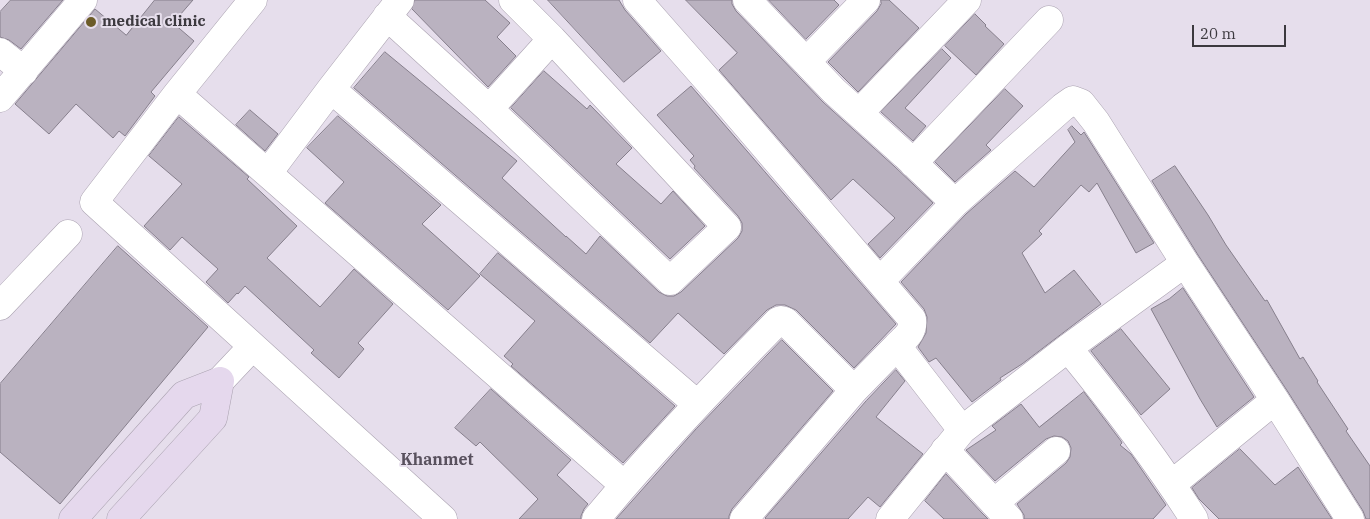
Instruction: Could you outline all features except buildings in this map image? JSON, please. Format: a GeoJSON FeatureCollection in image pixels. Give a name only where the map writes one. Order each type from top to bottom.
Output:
{"type":"FeatureCollection","features":[{"type":"Feature","properties":{"kind":"street"},"geometry":{"type":"LineString","coordinates":[[0,98],[83,0]]}},
{"type":"Feature","properties":{"kind":"street"},"geometry":{"type":"LineString","coordinates":[[253,0],[177,94],[94,202],[443,519]]}},
{"type":"Feature","properties":{"kind":"street"},"geometry":{"type":"LineString","coordinates":[[268,173],[331,88],[394,8],[489,109],[670,281],[727,228],[552,39],[513,0]]}},
{"type":"Feature","properties":{"kind":"street"},"geometry":{"type":"LineString","coordinates":[[637,0],[731,106],[880,281],[912,319],[914,327],[854,390],[744,519]]}},
{"type":"Feature","properties":{"kind":"street"},"geometry":{"type":"LineString","coordinates":[[806,62],[866,0]]}},
{"type":"Feature","properties":{"kind":"street"},"geometry":{"type":"LineString","coordinates":[[860,113],[967,0]]}},
{"type":"Feature","properties":{"kind":"street"},"geometry":{"type":"LineString","coordinates":[[752,2],[834,90],[955,203]]}},
{"type":"Feature","properties":{"kind":"street"},"geometry":{"type":"LineString","coordinates":[[913,163],[1049,20]]}},
{"type":"Feature","properties":{"kind":"street"},"geometry":{"type":"LineString","coordinates":[[489,109],[552,39]]}},
{"type":"Feature","properties":{"kind":"street"},"geometry":{"type":"LineString","coordinates":[[0,52],[24,71]]}},
{"type":"Feature","properties":{"kind":"street"},"geometry":{"type":"LineString","coordinates":[[331,88],[697,404]]}},
{"type":"Feature","properties":{"kind":"street"},"geometry":{"type":"LineString","coordinates":[[177,94],[624,485]]}},
{"type":"Feature","properties":{"kind":"street"},"geometry":{"type":"LineString","coordinates":[[880,281],[955,203],[1063,107],[1073,100],[1081,103],[1096,122],[1184,263],[1276,400],[1350,519]]}},
{"type":"Feature","properties":{"kind":"street"},"geometry":{"type":"LineString","coordinates":[[0,306],[68,234]]}},
{"type":"Feature","properties":{"kind":"street"},"geometry":{"type":"LineString","coordinates":[[899,515],[954,440],[1068,348],[1184,263]]}},
{"type":"Feature","properties":{"kind":"street"},"geometry":{"type":"LineString","coordinates":[[596,519],[697,404],[778,321],[785,321],[854,390]]}},
{"type":"Feature","properties":{"kind":"street"},"geometry":{"type":"LineString","coordinates":[[897,346],[954,440],[1001,511],[1056,451]]}},
{"type":"Feature","properties":{"kind":"street"},"geometry":{"type":"LineString","coordinates":[[73,519],[184,395],[220,381],[252,347]]}},
{"type":"Feature","properties":{"kind":"street"},"geometry":{"type":"LineString","coordinates":[[1068,348],[1109,399],[1172,484],[1194,519]]}},
{"type":"Feature","properties":{"kind":"street"},"geometry":{"type":"LineString","coordinates":[[121,519],[213,418],[220,381]]}},
{"type":"Feature","properties":{"kind":"street"},"geometry":{"type":"LineString","coordinates":[[1172,484],[1276,400]]}},
{"type":"Feature","properties":{"kind":"place","name":"medical clinic"},"geometry":{"type":"Point","coordinates":[91,22]}},
{"type":"Feature","properties":{"kind":"district","name":"Khanmet"},"geometry":{"type":"Point","coordinates":[437,460]}}]}
